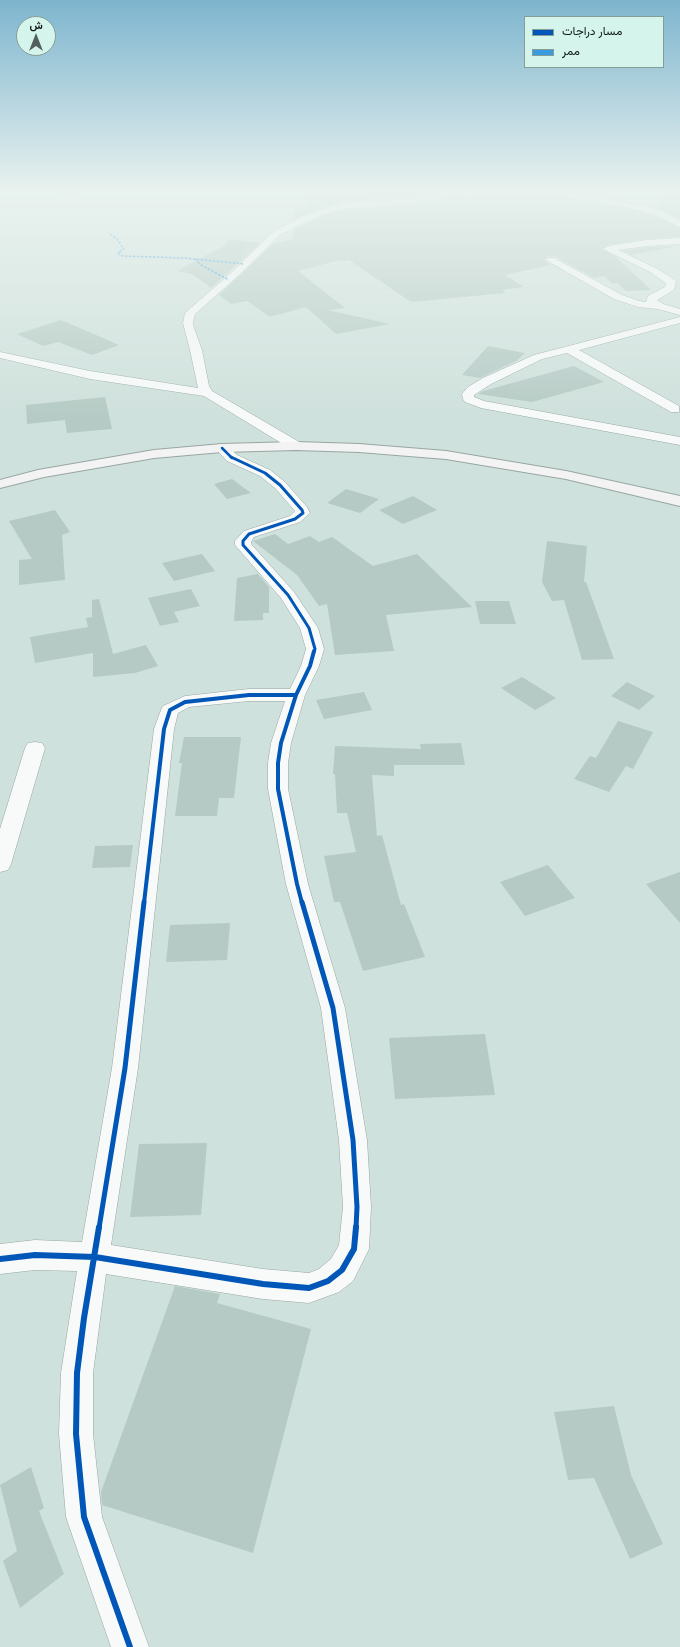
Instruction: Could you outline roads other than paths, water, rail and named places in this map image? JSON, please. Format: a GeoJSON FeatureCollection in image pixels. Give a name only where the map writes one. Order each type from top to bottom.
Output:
{"type":"FeatureCollection","features":[{"type":"Feature","properties":{"kind":"street"},"geometry":{"type":"LineString","coordinates":[[207,393],[203,386],[196,350],[188,323],[190,313],[241,268]]}},
{"type":"Feature","properties":{"kind":"street"},"geometry":{"type":"LineString","coordinates":[[566,268],[622,298],[638,304],[659,306],[680,312]]}},
{"type":"Feature","properties":{"kind":"street"},"geometry":{"type":"LineString","coordinates":[[648,268],[670,282],[670,288],[650,299],[659,306]]}},
{"type":"Feature","properties":{"kind":"street"},"geometry":{"type":"LineString","coordinates":[[665,419],[481,404],[469,399],[468,394],[472,390],[504,372],[538,357],[680,320]]}},
{"type":"Feature","properties":{"kind":"street"},"geometry":{"type":"LineString","coordinates":[[569,349],[665,419],[680,441]]}},
{"type":"Feature","properties":{"kind":"street"},"geometry":{"type":"LineString","coordinates":[[0,355],[90,375],[207,393],[296,446]]}},
{"type":"Feature","properties":{"kind":"street"},"geometry":{"type":"LineString","coordinates":[[0,484],[43,473],[104,461],[154,454],[222,448],[296,446],[359,448],[446,455],[566,475],[680,500]]}},
{"type":"Feature","properties":{"kind":"street"},"geometry":{"type":"LineString","coordinates":[[0,1258],[35,1255],[95,1257],[263,1284],[309,1288],[328,1281],[342,1270],[354,1249],[357,1207],[353,1140],[333,1008],[297,884],[278,789],[278,762],[281,743],[296,695],[313,658],[315,648],[309,628],[288,595],[246,550],[242,541],[249,534],[295,520],[303,513],[280,485],[264,473],[232,458],[222,448]]}},
{"type":"Feature","properties":{"kind":"street"},"geometry":{"type":"LineString","coordinates":[[130,1647],[84,1517],[76,1434],[77,1373],[126,1068],[164,729],[170,710],[185,702],[249,695],[296,695]]}},
{"type":"Feature","properties":{"kind":"street"},"geometry":{"type":"LineString","coordinates":[[0,864],[35,748]]}}]}
